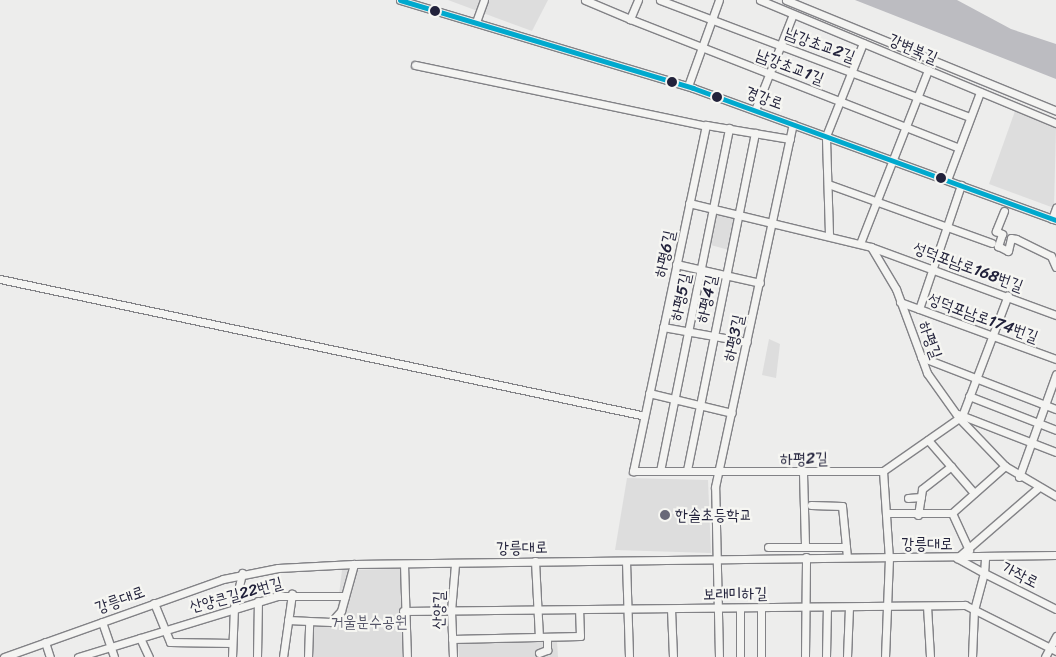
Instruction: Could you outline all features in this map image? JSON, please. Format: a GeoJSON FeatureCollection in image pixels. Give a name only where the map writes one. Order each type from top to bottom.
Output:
{"type":"FeatureCollection","features":[{"type":"Feature","properties":{"kind":"street","name":"경강로"},"geometry":{"type":"LineString","coordinates":[[401,0],[688,86],[1054,219]]}},
{"type":"Feature","properties":{"kind":"street"},"geometry":{"type":"LineString","coordinates":[[476,22],[484,0]]}},
{"type":"Feature","properties":{"kind":"street","name":"남강초교1길"},"geometry":{"type":"LineString","coordinates":[[585,0],[700,48],[905,125],[959,148]]}},
{"type":"Feature","properties":{"kind":"street"},"geometry":{"type":"LineString","coordinates":[[630,19],[638,0]]}},
{"type":"Feature","properties":{"kind":"street","name":"남강초교2길"},"geometry":{"type":"LineString","coordinates":[[660,0],[970,117]]}},
{"type":"Feature","properties":{"kind":"street"},"geometry":{"type":"LineString","coordinates":[[688,86],[700,48],[719,0]]}},
{"type":"Feature","properties":{"kind":"street","name":"강변북길"},"geometry":{"type":"LineString","coordinates":[[760,0],[1056,124]]}},
{"type":"Feature","properties":{"kind":"street"},"geometry":{"type":"LineString","coordinates":[[786,0],[1056,111]]}},
{"type":"Feature","properties":{"kind":"street"},"geometry":{"type":"LineString","coordinates":[[755,110],[782,46],[793,14]]}},
{"type":"Feature","properties":{"kind":"street"},"geometry":{"type":"LineString","coordinates":[[829,234],[826,136],[863,43]]}},
{"type":"Feature","properties":{"kind":"street"},"geometry":{"type":"LineString","coordinates":[[415,65],[703,125]]}},
{"type":"Feature","properties":{"kind":"street"},"geometry":{"type":"LineString","coordinates":[[861,241],[891,159],[928,70]]}},
{"type":"Feature","properties":{"kind":"street"},"geometry":{"type":"LineString","coordinates":[[947,180],[980,92]]}},
{"type":"Feature","properties":{"kind":"street","name":"하평3길"},"geometry":{"type":"LineString","coordinates":[[719,657],[720,608],[715,487],[793,124]]}},
{"type":"Feature","properties":{"kind":"street","name":"하평6길"},"geometry":{"type":"LineString","coordinates":[[633,471],[706,125],[790,139]]}},
{"type":"Feature","properties":{"kind":"street","name":"하평5길"},"geometry":{"type":"LineString","coordinates":[[660,472],[729,128]]}},
{"type":"Feature","properties":{"kind":"street","name":"하평4길"},"geometry":{"type":"LineString","coordinates":[[687,470],[755,133]]}},
{"type":"Feature","properties":{"kind":"street"},"geometry":{"type":"LineString","coordinates":[[828,184],[946,229],[992,243]]}},
{"type":"Feature","properties":{"kind":"street"},"geometry":{"type":"LineString","coordinates":[[919,309],[961,185]]}},
{"type":"Feature","properties":{"kind":"street"},"geometry":{"type":"LineString","coordinates":[[690,203],[861,241],[871,247]]}},
{"type":"Feature","properties":{"kind":"street"},"geometry":{"type":"LineString","coordinates":[[1054,219],[1056,208]]}},
{"type":"Feature","properties":{"kind":"street"},"geometry":{"type":"LineString","coordinates":[[1004,211],[996,231],[1051,256],[1056,267]]}},
{"type":"Feature","properties":{"kind":"street"},"geometry":{"type":"LineString","coordinates":[[1002,234],[998,246],[1008,251],[1011,238]]}},
{"type":"Feature","properties":{"kind":"street","name":"성덕포남로168번길"},"geometry":{"type":"LineString","coordinates":[[871,247],[1008,295],[1056,315]]}},
{"type":"Feature","properties":{"kind":"street","name":"하평길"},"geometry":{"type":"LineString","coordinates":[[871,247],[900,302],[921,357],[959,416],[1005,466],[1019,477],[1056,496]]}},
{"type":"Feature","properties":{"kind":"street"},"geometry":{"type":"LineString","coordinates":[[676,264],[726,277],[760,283]]}},
{"type":"Feature","properties":{"kind":"street"},"geometry":{"type":"LineString","coordinates":[[0,279],[641,415]]}},
{"type":"Feature","properties":{"kind":"street"},"geometry":{"type":"LineString","coordinates":[[885,657],[885,606],[889,558],[883,471],[959,416],[969,396],[1008,295]]}},
{"type":"Feature","properties":{"kind":"street","name":"성덕포남로174번길"},"geometry":{"type":"LineString","coordinates":[[900,302],[1056,359]]}},
{"type":"Feature","properties":{"kind":"street"},"geometry":{"type":"LineString","coordinates":[[663,327],[747,342]]}},
{"type":"Feature","properties":{"kind":"street"},"geometry":{"type":"LineString","coordinates":[[921,357],[1056,409]]}},
{"type":"Feature","properties":{"kind":"street"},"geometry":{"type":"LineString","coordinates":[[1019,477],[1056,374]]}},
{"type":"Feature","properties":{"kind":"street"},"geometry":{"type":"LineString","coordinates":[[649,394],[674,398],[732,413]]}},
{"type":"Feature","properties":{"kind":"street"},"geometry":{"type":"LineString","coordinates":[[969,396],[1056,430]]}},
{"type":"Feature","properties":{"kind":"street"},"geometry":{"type":"LineString","coordinates":[[959,416],[1056,452]]}},
{"type":"Feature","properties":{"kind":"street"},"geometry":{"type":"LineString","coordinates":[[928,440],[974,493]]}},
{"type":"Feature","properties":{"kind":"street"},"geometry":{"type":"LineString","coordinates":[[918,515],[922,488],[951,466]]}},
{"type":"Feature","properties":{"kind":"street"},"geometry":{"type":"LineString","coordinates":[[886,513],[918,515],[952,513],[1005,466]]}},
{"type":"Feature","properties":{"kind":"street","name":"하평2길"},"geometry":{"type":"LineString","coordinates":[[633,471],[687,470],[719,473],[883,471]]}},
{"type":"Feature","properties":{"kind":"street"},"geometry":{"type":"LineString","coordinates":[[803,472],[805,546]]}},
{"type":"Feature","properties":{"kind":"street"},"geometry":{"type":"LineString","coordinates":[[972,657],[974,610],[984,573],[957,558],[1039,487]]}},
{"type":"Feature","properties":{"kind":"street"},"geometry":{"type":"LineString","coordinates":[[908,498],[921,497]]}},
{"type":"Feature","properties":{"kind":"street"},"geometry":{"type":"LineString","coordinates":[[811,505],[842,506],[847,558]]}},
{"type":"Feature","properties":{"kind":"street"},"geometry":{"type":"LineString","coordinates":[[952,513],[968,550]]}},
{"type":"Feature","properties":{"kind":"street"},"geometry":{"type":"LineString","coordinates":[[768,547],[846,548]]}},
{"type":"Feature","properties":{"kind":"street","name":"강릉대로"},"geometry":{"type":"LineString","coordinates":[[4,657],[242,573],[354,564],[455,564],[806,557],[985,559],[1056,556]]}},
{"type":"Feature","properties":{"kind":"street"},"geometry":{"type":"LineString","coordinates":[[805,657],[806,557]]}},
{"type":"Feature","properties":{"kind":"street","name":"가작로"},"geometry":{"type":"LineString","coordinates":[[985,559],[984,573],[1056,609]]}},
{"type":"Feature","properties":{"kind":"street"},"geometry":{"type":"LineString","coordinates":[[535,561],[539,637]]}},
{"type":"Feature","properties":{"kind":"street"},"geometry":{"type":"LineString","coordinates":[[626,561],[630,609],[629,657]]}},
{"type":"Feature","properties":{"kind":"street"},"geometry":{"type":"LineString","coordinates":[[288,620],[309,623],[331,622],[345,596],[354,564]]}},
{"type":"Feature","properties":{"kind":"street"},"geometry":{"type":"LineString","coordinates":[[404,564],[403,611],[407,657]]}},
{"type":"Feature","properties":{"kind":"street","name":"산양길"},"geometry":{"type":"LineString","coordinates":[[453,657],[450,611],[455,564]]}},
{"type":"Feature","properties":{"kind":"street"},"geometry":{"type":"LineString","coordinates":[[232,657],[234,608],[242,573]]}},
{"type":"Feature","properties":{"kind":"street"},"geometry":{"type":"LineString","coordinates":[[283,657],[292,594]]}},
{"type":"Feature","properties":{"kind":"street","name":"산양큰길22번길"},"geometry":{"type":"LineString","coordinates":[[81,657],[258,601],[292,594],[345,596]]}},
{"type":"Feature","properties":{"kind":"street"},"geometry":{"type":"LineString","coordinates":[[257,657],[258,601]]}},
{"type":"Feature","properties":{"kind":"street"},"geometry":{"type":"LineString","coordinates":[[154,603],[167,629],[170,642],[232,643]]}},
{"type":"Feature","properties":{"kind":"street","name":"보래미하길"},"geometry":{"type":"LineString","coordinates":[[403,611],[965,605],[1053,649]]}},
{"type":"Feature","properties":{"kind":"street"},"geometry":{"type":"LineString","coordinates":[[927,606],[930,657]]}},
{"type":"Feature","properties":{"kind":"street"},"geometry":{"type":"LineString","coordinates":[[826,657],[827,607]]}},
{"type":"Feature","properties":{"kind":"street"},"geometry":{"type":"LineString","coordinates":[[847,657],[849,607]]}},
{"type":"Feature","properties":{"kind":"street"},"geometry":{"type":"LineString","coordinates":[[740,608],[740,657]]}},
{"type":"Feature","properties":{"kind":"street"},"geometry":{"type":"LineString","coordinates":[[761,608],[761,657]]}},
{"type":"Feature","properties":{"kind":"street"},"geometry":{"type":"LineString","coordinates":[[672,609],[673,657]]}},
{"type":"Feature","properties":{"kind":"street"},"geometry":{"type":"LineString","coordinates":[[452,639],[580,636],[579,610]]}},
{"type":"Feature","properties":{"kind":"street"},"geometry":{"type":"LineString","coordinates":[[102,622],[114,657]]}},
{"type":"Feature","properties":{"kind":"street"},"geometry":{"type":"LineString","coordinates":[[308,657],[309,623]]}},
{"type":"Feature","properties":{"kind":"street"},"geometry":{"type":"LineString","coordinates":[[1045,657],[1053,649],[1056,636]]}},
{"type":"Feature","properties":{"kind":"street"},"geometry":{"type":"LineString","coordinates":[[539,653],[547,650],[547,637]]}},
{"type":"Feature","properties":{"kind":"street"},"geometry":{"type":"LineString","coordinates":[[140,638],[149,657]]}},
{"type":"Feature","properties":{"kind":"street"},"geometry":{"type":"LineString","coordinates":[[45,642],[50,657]]}},
{"type":"Feature","properties":{"kind":"shaded area"},"geometry":{"type":"Polygon","coordinates":[[[448,0],[548,0],[532,31],[448,0]]]}},
{"type":"Feature","properties":{"kind":"shaded area"},"geometry":{"type":"Polygon","coordinates":[[[855,0],[957,0],[1011,29],[1056,44],[1056,79],[855,0]]]}},
{"type":"Feature","properties":{"kind":"shaded area"},"geometry":{"type":"Polygon","coordinates":[[[1015,111],[1056,127],[1054,208],[989,184],[1015,111]]]}},
{"type":"Feature","properties":{"kind":"shaded area"},"geometry":{"type":"Polygon","coordinates":[[[714,211],[737,215],[729,250],[707,244],[714,211]]]}},
{"type":"Feature","properties":{"kind":"shaded area"},"geometry":{"type":"Polygon","coordinates":[[[769,339],[780,344],[776,378],[762,375],[769,339]]]}},
{"type":"Feature","properties":{"kind":"shaded area","name":"한솔초등학교"},"geometry":{"type":"Polygon","coordinates":[[[627,478],[708,480],[711,553],[615,550],[627,478]]]}},
{"type":"Feature","properties":{"kind":"shaded area","name":"거울분수공원"},"geometry":{"type":"Polygon","coordinates":[[[401,569],[402,657],[311,657],[310,623],[329,621],[337,611],[342,570],[401,569]]]}},
{"type":"Feature","properties":{"kind":"shaded area"},"geometry":{"type":"Polygon","coordinates":[[[557,641],[558,657],[459,657],[458,642],[557,641]]]}},
{"type":"Feature","properties":{"kind":"transit line"},"geometry":{"type":"LineString","coordinates":[[400,0],[693,88],[1056,220]]}},
{"type":"Feature","properties":{"kind":"place","name":"한솔초등학교"},"geometry":{"type":"Point","coordinates":[665,515]}}]}
